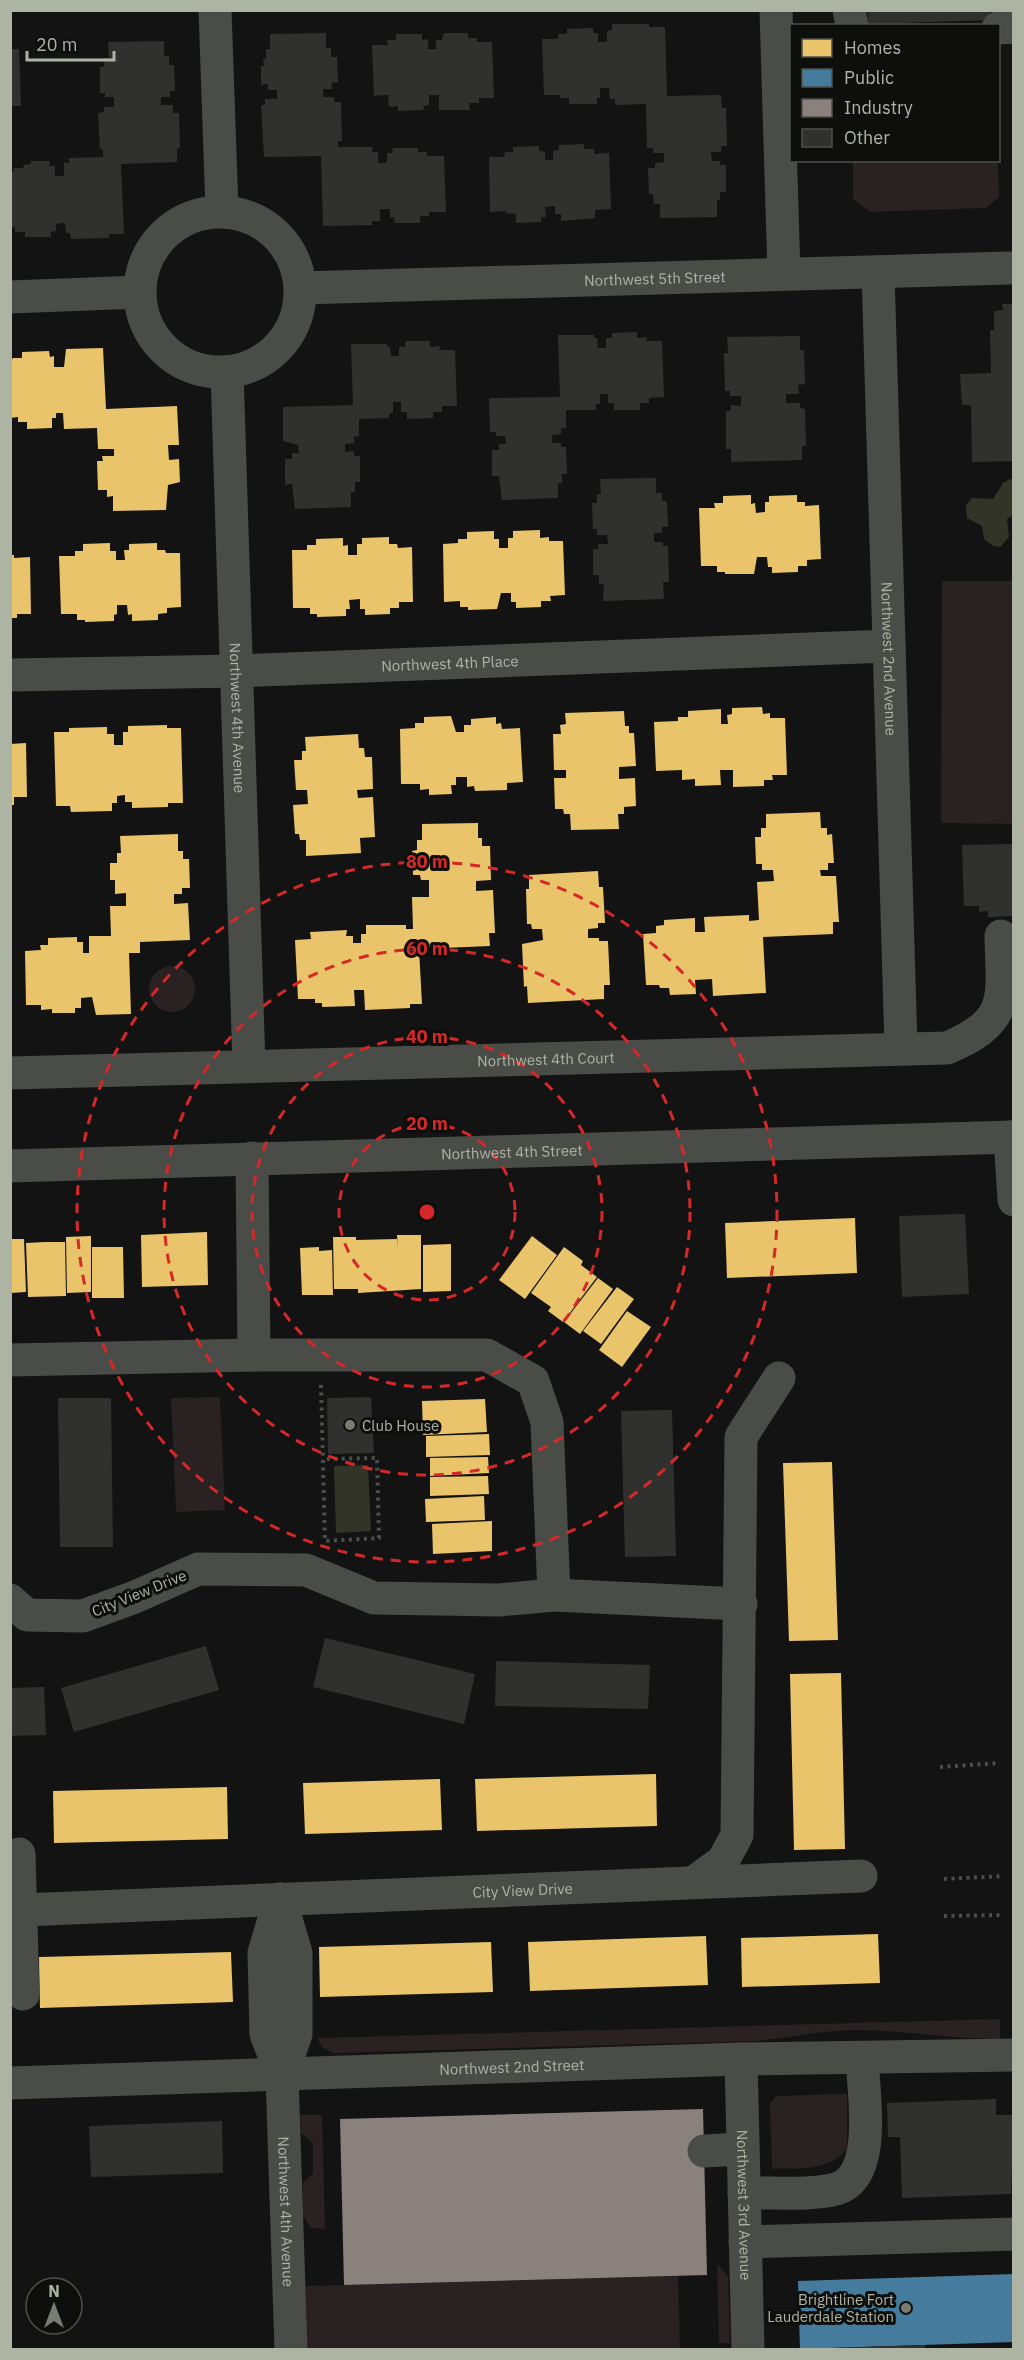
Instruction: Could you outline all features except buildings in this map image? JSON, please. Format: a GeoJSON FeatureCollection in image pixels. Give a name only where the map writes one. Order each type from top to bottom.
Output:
{"type":"FeatureCollection","features":[{"type":"Feature","properties":{"kind":"street"},"geometry":{"type":"LineString","coordinates":[[215,10],[222,210]]}},
{"type":"Feature","properties":{"kind":"street"},"geometry":{"type":"LineString","coordinates":[[776,10],[784,274]]}},
{"type":"Feature","properties":{"kind":"street"},"geometry":{"type":"LineString","coordinates":[[222,210],[243,215],[265,225],[284,242],[296,264],[301,288],[298,312],[289,335],[272,353],[251,366],[227,372],[205,370],[184,364],[166,351],[152,334],[143,314],[140,292],[144,268],[155,246],[172,228],[194,217],[222,210]]}},
{"type":"Feature","properties":{"kind":"street","name":"Northwest 5th Street"},"geometry":{"type":"LineString","coordinates":[[301,288],[1009,268]]}},
{"type":"Feature","properties":{"kind":"street","name":"Northwest 2nd Avenue"},"geometry":{"type":"LineString","coordinates":[[878,272],[901,1047]]}},
{"type":"Feature","properties":{"kind":"street"},"geometry":{"type":"LineString","coordinates":[[10,297],[140,292]]}},
{"type":"Feature","properties":{"kind":"street","name":"Northwest 4th Avenue"},"geometry":{"type":"LineString","coordinates":[[227,372],[249,1066]]}},
{"type":"Feature","properties":{"kind":"street","name":"Northwest 4th Place"},"geometry":{"type":"LineString","coordinates":[[10,675],[236,671],[889,646]]}},
{"type":"Feature","properties":{"kind":"street","name":"Northwest 4th Court"},"geometry":{"type":"LineString","coordinates":[[10,1073],[901,1047],[947,1048],[975,1036],[994,1018],[1002,998],[1001,936]]}},
{"type":"Feature","properties":{"kind":"street"},"geometry":{"type":"LineString","coordinates":[[1012,1137],[1014,1200]]}},
{"type":"Feature","properties":{"kind":"street","name":"Northwest 4th Street"},"geometry":{"type":"LineString","coordinates":[[10,1166],[1012,1137]]}},
{"type":"Feature","properties":{"kind":"street"},"geometry":{"type":"LineString","coordinates":[[252,1158],[254,1355]]}},
{"type":"Feature","properties":{"kind":"street"},"geometry":{"type":"LineString","coordinates":[[10,1360],[254,1355],[487,1355],[533,1381],[547,1422],[554,1595]]}},
{"type":"Feature","properties":{"kind":"street"},"geometry":{"type":"LineString","coordinates":[[694,1882],[723,1861],[737,1835],[741,1437],[779,1378]]}},
{"type":"Feature","properties":{"kind":"street","name":"City View Drive"},"geometry":{"type":"LineString","coordinates":[[10,1600],[27,1615],[83,1616],[135,1597],[198,1569],[306,1570],[374,1598],[499,1600],[554,1595],[741,1604]]}},
{"type":"Feature","properties":{"kind":"street"},"geometry":{"type":"LineString","coordinates":[[19,1854],[23,1994]]}},
{"type":"Feature","properties":{"kind":"street","name":"City View Drive"},"geometry":{"type":"LineString","coordinates":[[21,1910],[861,1876]]}},
{"type":"Feature","properties":{"kind":"street"},"geometry":{"type":"LineString","coordinates":[[280,1899],[264,1953],[266,2034],[282,2075]]}},
{"type":"Feature","properties":{"kind":"street","name":"Northwest 2nd Street"},"geometry":{"type":"LineString","coordinates":[[10,2083],[741,2059],[1014,2055]]}},
{"type":"Feature","properties":{"kind":"street"},"geometry":{"type":"LineString","coordinates":[[744,2193],[824,2191],[839,2188],[849,2182],[858,2172],[864,2151],[862,2058]]}},
{"type":"Feature","properties":{"kind":"street","name":"Northwest 3rd Avenue"},"geometry":{"type":"LineString","coordinates":[[741,2059],[748,2349]]}},
{"type":"Feature","properties":{"kind":"street","name":"Northwest 4th Avenue"},"geometry":{"type":"LineString","coordinates":[[282,2075],[291,2349]]}},
{"type":"Feature","properties":{"kind":"street"},"geometry":{"type":"LineString","coordinates":[[704,2151],[743,2149]]}},
{"type":"Feature","properties":{"kind":"street"},"geometry":{"type":"LineString","coordinates":[[745,2242],[1014,2234]]}},
{"type":"Feature","properties":{"kind":"path"},"geometry":{"type":"LineString","coordinates":[[310,1383],[321,1383],[325,1540],[379,1538],[377,1458],[323,1459]]}},
{"type":"Feature","properties":{"kind":"path"},"geometry":{"type":"LineString","coordinates":[[940,1767],[1000,1764]]}},
{"type":"Feature","properties":{"kind":"path"},"geometry":{"type":"LineString","coordinates":[[944,1879],[1004,1876]]}},
{"type":"Feature","properties":{"kind":"path"},"geometry":{"type":"LineString","coordinates":[[944,1916],[1004,1915]]}},
{"type":"Feature","properties":{"kind":"shaded area"},"geometry":{"type":"Polygon","coordinates":[[[853,162],[998,162],[999,197],[986,208],[870,212],[853,199],[853,162]]]}},
{"type":"Feature","properties":{"kind":"shaded area"},"geometry":{"type":"Polygon","coordinates":[[[1013,479],[1014,514],[1007,519],[1009,537],[1000,547],[993,546],[984,539],[982,526],[967,518],[966,505],[972,498],[993,499],[1003,483],[1013,479]]]}},
{"type":"Feature","properties":{"kind":"shaded area"},"geometry":{"type":"Polygon","coordinates":[[[942,581],[1013,581],[1013,824],[941,823],[942,581]]]}},
{"type":"Feature","properties":{"kind":"shaded area"},"geometry":{"type":"Polygon","coordinates":[[[172,966],[188,973],[195,989],[188,1005],[172,1012],[156,1005],[149,989],[156,973],[172,966]]]}},
{"type":"Feature","properties":{"kind":"shaded area"},"geometry":{"type":"Polygon","coordinates":[[[220,1397],[225,1510],[176,1512],[171,1398],[220,1397]]]}},
{"type":"Feature","properties":{"kind":"shaded area"},"geometry":{"type":"Polygon","coordinates":[[[368,1465],[371,1531],[336,1533],[334,1466],[368,1465]]]}},
{"type":"Feature","properties":{"kind":"shaded area"},"geometry":{"type":"Polygon","coordinates":[[[1000,2019],[1000,2039],[850,2030],[758,2041],[333,2053],[322,2047],[317,2038],[1000,2019]]]}},
{"type":"Feature","properties":{"kind":"shaded area"},"geometry":{"type":"Polygon","coordinates":[[[847,2094],[847,2149],[831,2162],[822,2165],[772,2169],[770,2104],[776,2096],[847,2094]]]}},
{"type":"Feature","properties":{"kind":"shaded area"},"geometry":{"type":"Polygon","coordinates":[[[300,2115],[322,2115],[325,2229],[311,2228],[303,2215],[303,2183],[313,2173],[313,2143],[301,2133],[300,2115]]]}},
{"type":"Feature","properties":{"kind":"shaded area"},"geometry":{"type":"Polygon","coordinates":[[[717,2264],[728,2276],[730,2343],[719,2343],[717,2264]]]}},
{"type":"Feature","properties":{"kind":"shaded area"},"geometry":{"type":"Polygon","coordinates":[[[678,2276],[680,2349],[307,2349],[306,2286],[678,2276]]]}},
{"type":"Feature","properties":{"kind":"place","name":"Club House"},"geometry":{"type":"Point","coordinates":[350,1425]}},
{"type":"Feature","properties":{"kind":"place","name":"Brightline Fort Lauderdale Station"},"geometry":{"type":"Point","coordinates":[906,2308]}}]}
